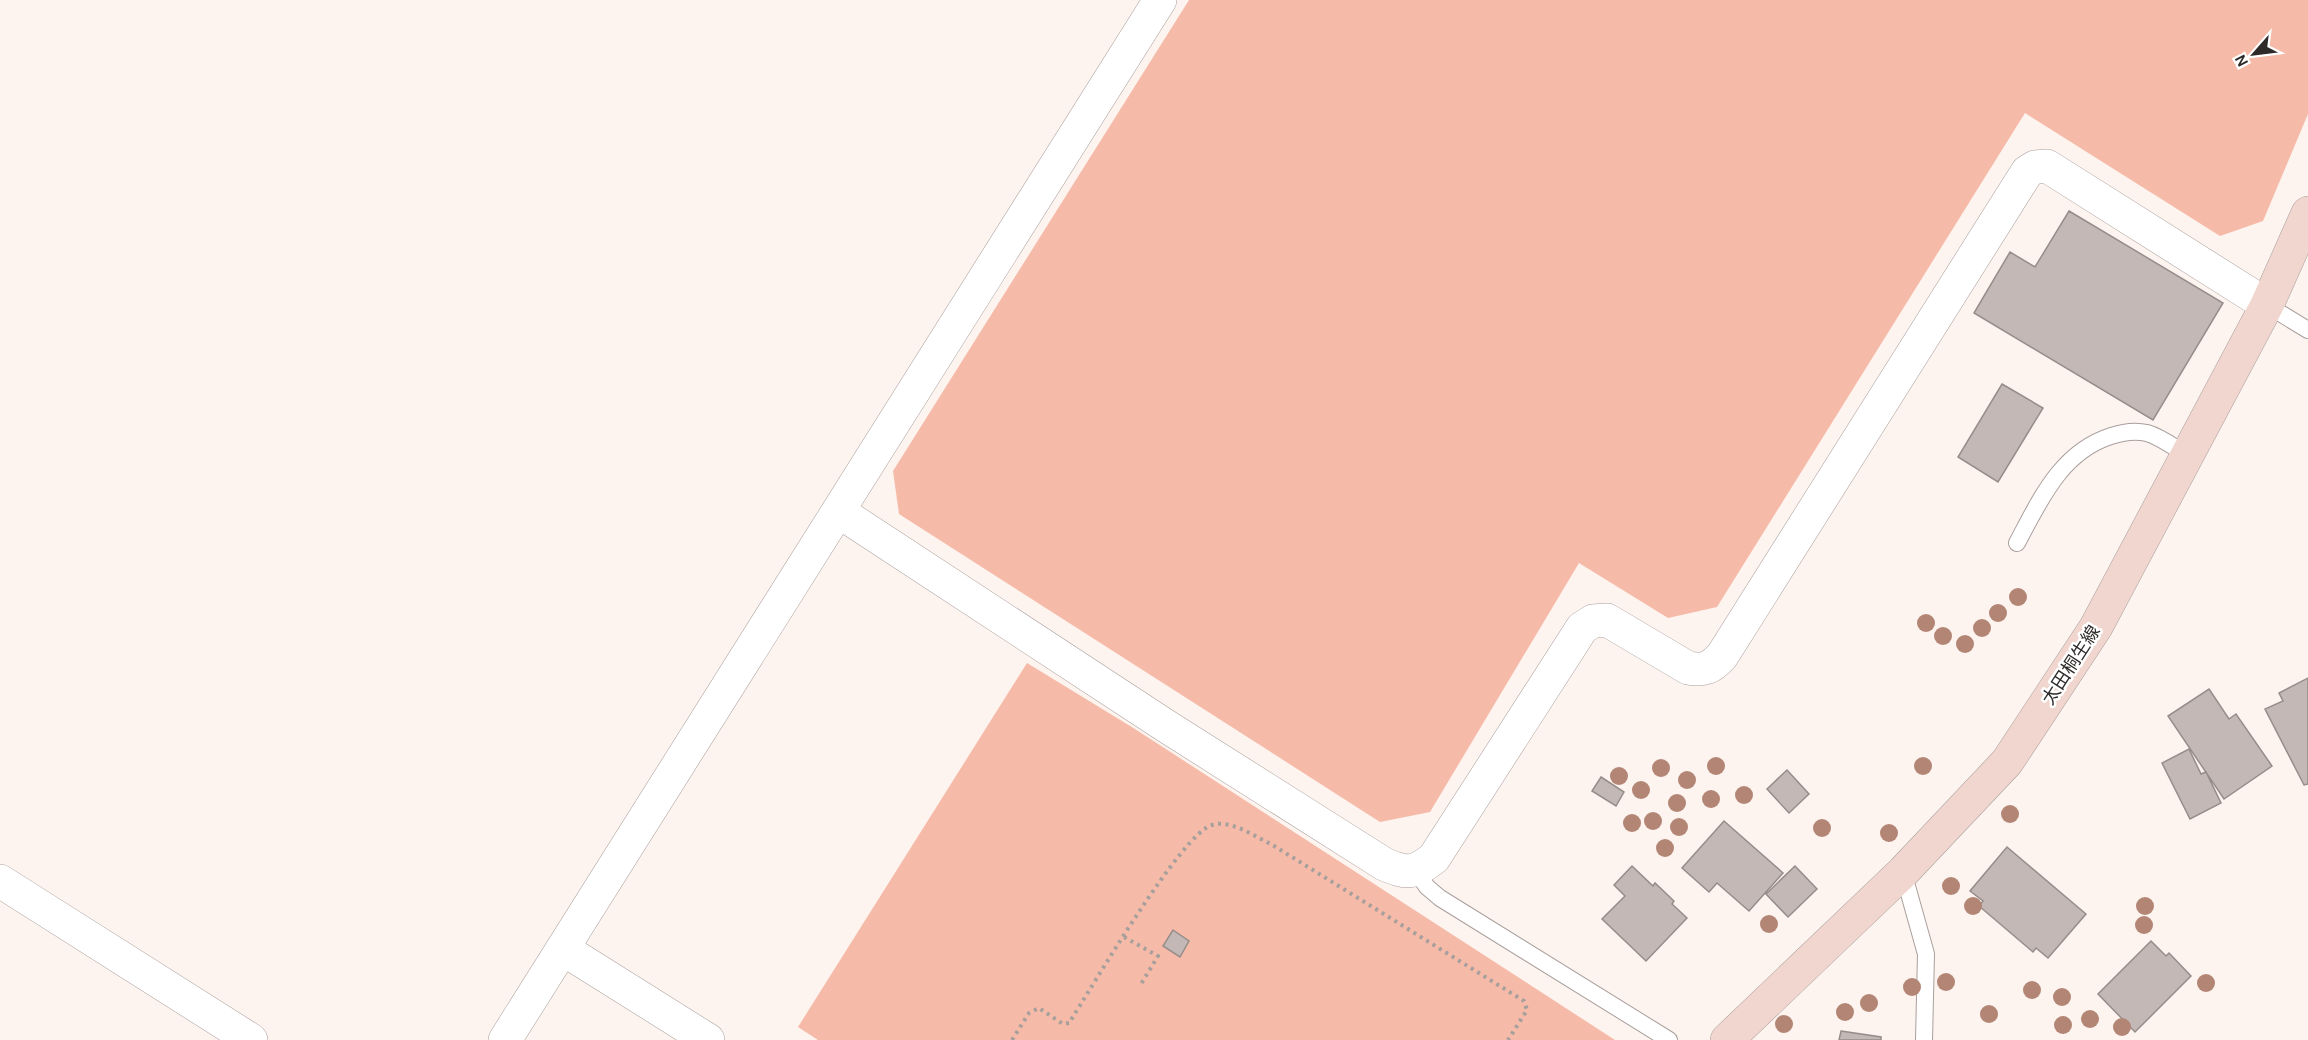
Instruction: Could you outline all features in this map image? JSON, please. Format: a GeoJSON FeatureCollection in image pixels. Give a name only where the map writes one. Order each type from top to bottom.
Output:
{"type":"FeatureCollection","features":[{"type":"Feature","properties":{"kind":"main road","name":"太田桐生線"},"geometry":{"type":"LineString","coordinates":[[1727,1040],[1903,872],[2007,762],[2096,627],[2267,305],[2308,213]]}},
{"type":"Feature","properties":{"kind":"street"},"geometry":{"type":"LineString","coordinates":[[505,1040],[1160,0]]}},
{"type":"Feature","properties":{"kind":"street"},"geometry":{"type":"LineString","coordinates":[[838,511],[1166,726],[1384,864],[1398,871],[1416,872],[1434,858],[1582,628],[1593,621],[1607,620],[1688,668],[1701,671],[1712,666],[1722,656],[2027,172],[2035,167],[2047,166],[2267,305]]}},
{"type":"Feature","properties":{"kind":"street"},"geometry":{"type":"LineString","coordinates":[[0,881],[251,1040]]}},
{"type":"Feature","properties":{"kind":"street"},"geometry":{"type":"LineString","coordinates":[[563,949],[708,1040]]}},
{"type":"Feature","properties":{"kind":"lane"},"geometry":{"type":"LineString","coordinates":[[2267,305],[2308,330]]}},
{"type":"Feature","properties":{"kind":"lane"},"geometry":{"type":"LineString","coordinates":[[2017,543],[2052,481],[2075,454],[2091,445],[2124,432],[2140,432],[2154,436],[2187,455]]}},
{"type":"Feature","properties":{"kind":"lane"},"geometry":{"type":"LineString","coordinates":[[1416,872],[1427,887],[1440,898],[1669,1040]]}},
{"type":"Feature","properties":{"kind":"lane"},"geometry":{"type":"LineString","coordinates":[[1903,872],[1926,954],[1924,1040]]}},
{"type":"Feature","properties":{"kind":"path"},"geometry":{"type":"LineString","coordinates":[[1012,1040],[1029,1013],[1039,1008],[1063,1024],[1069,1023],[1165,873],[1196,834],[1212,825],[1229,825],[1271,844],[1524,1001],[1527,1010],[1508,1040]]}},
{"type":"Feature","properties":{"kind":"path"},"geometry":{"type":"LineString","coordinates":[[1124,937],[1158,956],[1141,984]]}},
{"type":"Feature","properties":{"kind":"shaded area"},"geometry":{"type":"Polygon","coordinates":[[[1189,0],[2308,0],[2308,114],[2263,221],[2220,236],[2025,113],[1717,607],[1668,618],[1579,563],[1430,812],[1380,822],[899,514],[893,471],[1189,0]]]}},
{"type":"Feature","properties":{"kind":"shaded area"},"geometry":{"type":"Polygon","coordinates":[[[1027,663],[1135,729],[1615,1040],[818,1040],[798,1027],[1027,663]]]}},
{"type":"Feature","properties":{"kind":"building"},"geometry":{"type":"Polygon","coordinates":[[[2069,211],[2223,303],[2153,420],[1974,313],[2010,252],[2035,267],[2069,211]]]}},
{"type":"Feature","properties":{"kind":"building"},"geometry":{"type":"Polygon","coordinates":[[[2002,384],[2043,408],[1998,482],[1958,457],[2002,384]]]}},
{"type":"Feature","properties":{"kind":"building"},"geometry":{"type":"Polygon","coordinates":[[[2308,678],[2308,784],[2304,785],[2265,709],[2283,701],[2279,693],[2308,678]]]}},
{"type":"Feature","properties":{"kind":"building"},"geometry":{"type":"Polygon","coordinates":[[[2209,689],[2229,719],[2236,714],[2272,766],[2224,799],[2168,716],[2209,689]]]}},
{"type":"Feature","properties":{"kind":"building"},"geometry":{"type":"Polygon","coordinates":[[[2189,749],[2201,774],[2206,772],[2221,803],[2190,819],[2162,763],[2189,749]]]}},
{"type":"Feature","properties":{"kind":"building"},"geometry":{"type":"Polygon","coordinates":[[[1787,770],[1809,794],[1789,813],[1767,789],[1787,770]]]}},
{"type":"Feature","properties":{"kind":"building"},"geometry":{"type":"Polygon","coordinates":[[[1601,777],[1624,792],[1616,806],[1592,791],[1601,777]]]}},
{"type":"Feature","properties":{"kind":"building"},"geometry":{"type":"Polygon","coordinates":[[[1724,821],[1783,873],[1749,911],[1717,883],[1709,892],[1682,868],[1724,821]]]}},
{"type":"Feature","properties":{"kind":"building"},"geometry":{"type":"Polygon","coordinates":[[[2007,847],[2086,914],[2048,958],[2036,948],[2033,952],[1979,906],[1983,901],[1970,891],[2007,847]]]}},
{"type":"Feature","properties":{"kind":"building"},"geometry":{"type":"Polygon","coordinates":[[[1632,866],[1653,886],[1655,883],[1674,901],[1672,904],[1687,918],[1646,961],[1602,919],[1625,896],[1614,885],[1632,866]]]}},
{"type":"Feature","properties":{"kind":"building"},"geometry":{"type":"Polygon","coordinates":[[[1795,866],[1817,889],[1788,917],[1766,894],[1795,866]]]}},
{"type":"Feature","properties":{"kind":"building"},"geometry":{"type":"Polygon","coordinates":[[[1173,930],[1189,941],[1180,957],[1163,946],[1173,930]]]}},
{"type":"Feature","properties":{"kind":"building"},"geometry":{"type":"Polygon","coordinates":[[[2151,941],[2166,956],[2169,953],[2191,976],[2135,1032],[2098,994],[2151,941]]]}},
{"type":"Feature","properties":{"kind":"building"},"geometry":{"type":"Polygon","coordinates":[[[1841,1031],[1881,1037],[1881,1040],[1839,1040],[1841,1031]]]}}]}
